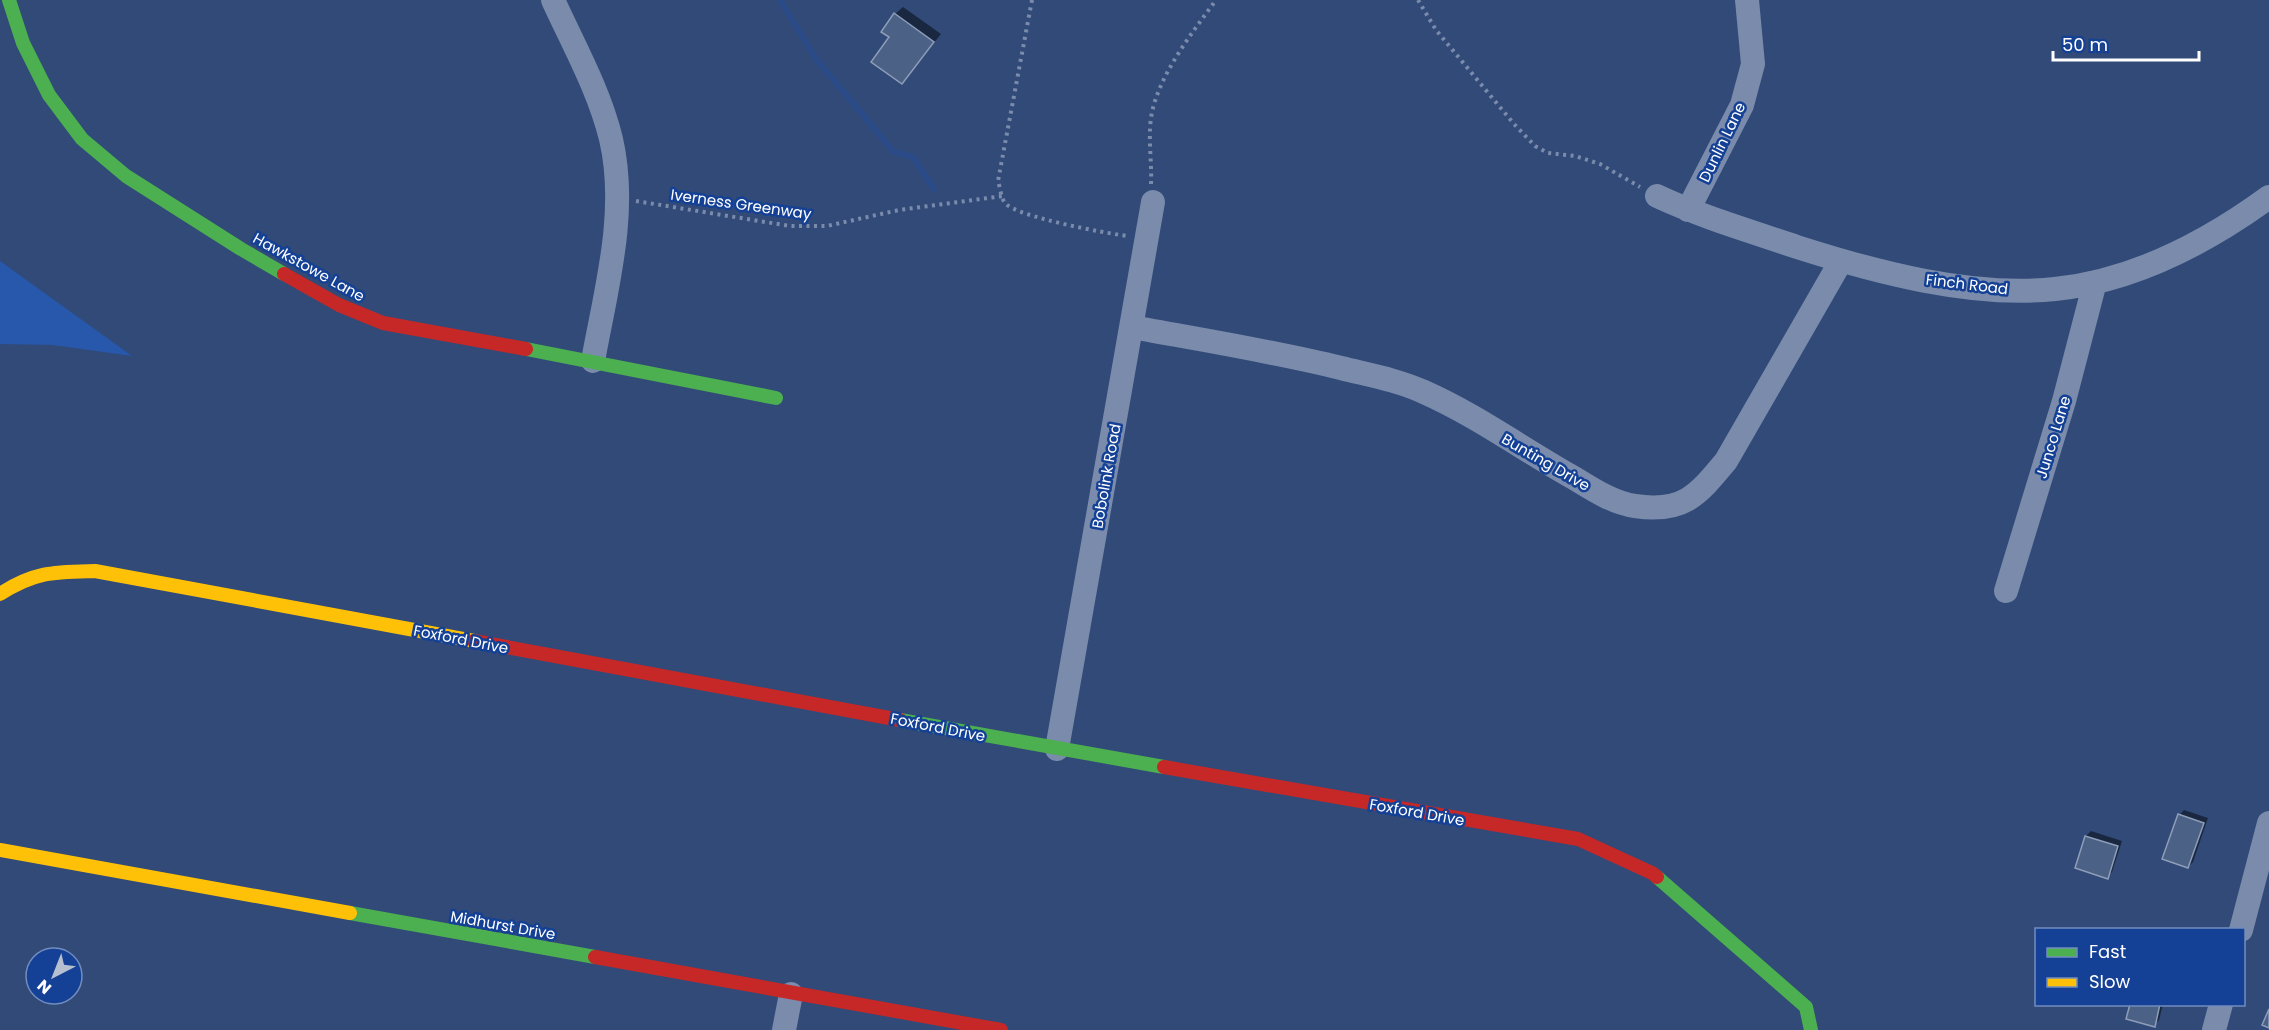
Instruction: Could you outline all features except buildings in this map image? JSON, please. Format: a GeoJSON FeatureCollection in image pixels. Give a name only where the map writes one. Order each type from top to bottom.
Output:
{"type":"FeatureCollection","features":[{"type":"Feature","properties":{"kind":"street","name":"Hawkstowe Lane"},"geometry":{"type":"LineString","coordinates":[[9,0],[23,43],[49,95],[82,139],[126,176],[241,249],[339,305],[383,323],[593,361],[776,398]]}},
{"type":"Feature","properties":{"kind":"street"},"geometry":{"type":"LineString","coordinates":[[554,0],[591,78],[611,139],[617,198],[614,245],[593,361]]}},
{"type":"Feature","properties":{"kind":"street","name":"Dunlin Lane"},"geometry":{"type":"LineString","coordinates":[[1688,210],[1742,105],[1754,64],[1747,0]]}},
{"type":"Feature","properties":{"kind":"street","name":"Finch Road"},"geometry":{"type":"LineString","coordinates":[[1657,196],[1688,210],[1841,261],[1944,284],[2003,290],[2054,289],[2095,282],[2155,262],[2217,232],[2269,197]]}},
{"type":"Feature","properties":{"kind":"street","name":"Bobolink Road"},"geometry":{"type":"LineString","coordinates":[[1057,749],[1153,202]]}},
{"type":"Feature","properties":{"kind":"street","name":"Bunting Drive"},"geometry":{"type":"LineString","coordinates":[[1132,327],[1296,357],[1397,382],[1424,392],[1459,410],[1602,494],[1632,505],[1673,507],[1690,499],[1726,461],[1841,261]]}},
{"type":"Feature","properties":{"kind":"street","name":"Junco Lane"},"geometry":{"type":"LineString","coordinates":[[2006,591],[2064,401],[2095,282]]}},
{"type":"Feature","properties":{"kind":"street","name":"Foxford Drive"},"geometry":{"type":"LineString","coordinates":[[0,594],[20,581],[52,572],[95,571],[1057,749],[1578,839],[1652,873],[1806,1006],[1811,1030]]}},
{"type":"Feature","properties":{"kind":"street"},"geometry":{"type":"LineString","coordinates":[[2242,928],[2269,823]]}},
{"type":"Feature","properties":{"kind":"street","name":"Midhurst Drive"},"geometry":{"type":"LineString","coordinates":[[0,850],[1001,1030]]}},
{"type":"Feature","properties":{"kind":"street"},"geometry":{"type":"LineString","coordinates":[[784,1030],[791,993]]}},
{"type":"Feature","properties":{"kind":"street"},"geometry":{"type":"LineString","coordinates":[[2214,1030],[2221,1006]]}},
{"type":"Feature","properties":{"kind":"path"},"geometry":{"type":"LineString","coordinates":[[1032,0],[998,181],[1005,202],[1016,212],[1084,229],[1147,239]]}},
{"type":"Feature","properties":{"kind":"path"},"geometry":{"type":"LineString","coordinates":[[1153,202],[1150,196],[1152,173],[1150,135],[1153,109],[1179,52],[1216,0]]}},
{"type":"Feature","properties":{"kind":"path"},"geometry":{"type":"LineString","coordinates":[[1418,0],[1436,30],[1535,146],[1548,153],[1575,156],[1600,164],[1657,196]]}},
{"type":"Feature","properties":{"kind":"path","name":"Iverness Greenway"},"geometry":{"type":"LineString","coordinates":[[617,198],[790,226],[827,226],[899,210],[1003,196]]}},
{"type":"Feature","properties":{"kind":"shaded area"},"geometry":{"type":"Polygon","coordinates":[[[0,261],[132,356],[53,345],[0,344],[0,261]]]}},
{"type":"Feature","properties":{"kind":"waterway"},"geometry":{"type":"LineString","coordinates":[[780,0],[816,59],[894,152],[913,157],[934,189]]}},
{"type":"Feature","properties":{"kind":"traffic: fast"},"geometry":{"type":"LineString","coordinates":[[9,0],[23,43],[49,95],[82,139],[126,176],[284,274]]}},
{"type":"Feature","properties":{"kind":"traffic: fast"},"geometry":{"type":"LineString","coordinates":[[526,349],[776,398]]}},
{"type":"Feature","properties":{"kind":"traffic: fast"},"geometry":{"type":"LineString","coordinates":[[900,720],[1164,767]]}},
{"type":"Feature","properties":{"kind":"traffic: fast"},"geometry":{"type":"LineString","coordinates":[[1657,877],[1806,1007],[1811,1030]]}},
{"type":"Feature","properties":{"kind":"traffic: fast"},"geometry":{"type":"LineString","coordinates":[[350,913],[595,957]]}},
{"type":"Feature","properties":{"kind":"traffic: slow"},"geometry":{"type":"LineString","coordinates":[[0,594],[12,586],[46,574],[95,571],[474,641]]}},
{"type":"Feature","properties":{"kind":"traffic: slow"},"geometry":{"type":"LineString","coordinates":[[0,850],[350,913]]}},
{"type":"Feature","properties":{"kind":"traffic: jam"},"geometry":{"type":"LineString","coordinates":[[284,274],[339,305],[383,323],[526,349]]}},
{"type":"Feature","properties":{"kind":"traffic: jam"},"geometry":{"type":"LineString","coordinates":[[474,641],[900,720]]}},
{"type":"Feature","properties":{"kind":"traffic: jam"},"geometry":{"type":"LineString","coordinates":[[1164,767],[1578,839],[1657,877]]}},
{"type":"Feature","properties":{"kind":"traffic: jam"},"geometry":{"type":"LineString","coordinates":[[595,957],[1001,1030]]}}]}
